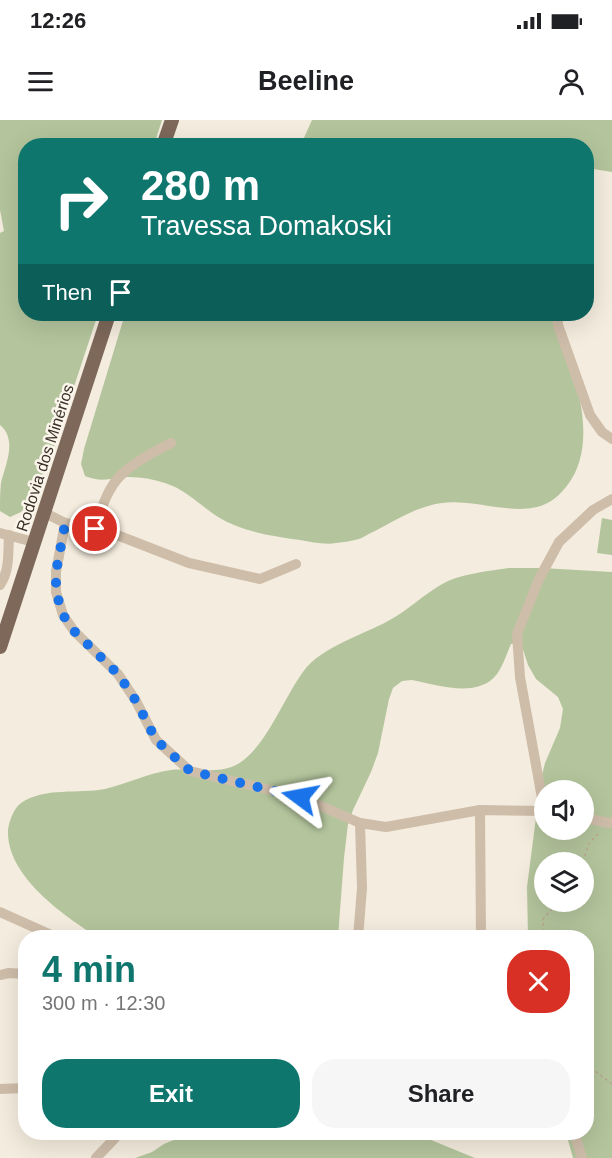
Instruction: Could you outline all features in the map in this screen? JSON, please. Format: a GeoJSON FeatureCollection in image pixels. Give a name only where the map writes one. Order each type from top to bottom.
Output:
{"type":"FeatureCollection","features":[{"type":"Feature","properties":{"kind":"main road"},"geometry":{"type":"LineString","coordinates":[[166,138],[172,120]]}},
{"type":"Feature","properties":{"kind":"main road","name":"Rodovia dos Minérios"},"geometry":{"type":"LineString","coordinates":[[0,647],[107,321]]}},
{"type":"Feature","properties":{"kind":"street"},"geometry":{"type":"LineString","coordinates":[[558,321],[590,415],[602,432],[612,439]]}},
{"type":"Feature","properties":{"kind":"street"},"geometry":{"type":"LineString","coordinates":[[95,529],[104,503],[121,474],[171,443]]}},
{"type":"Feature","properties":{"kind":"street"},"geometry":{"type":"LineString","coordinates":[[539,780],[520,677],[517,634],[539,579],[559,542],[593,510],[612,499]]}},
{"type":"Feature","properties":{"kind":"street"},"geometry":{"type":"LineString","coordinates":[[45,513],[65,524],[104,530],[189,563],[260,579],[296,564]]}},
{"type":"Feature","properties":{"kind":"street"},"geometry":{"type":"LineString","coordinates":[[65,524],[56,572],[56,592],[63,615],[74,631],[118,674],[136,701],[156,740],[190,771],[300,797],[360,823],[387,827],[480,810],[534,810]]}},
{"type":"Feature","properties":{"kind":"street"},"geometry":{"type":"LineString","coordinates":[[0,585],[8,565],[4,534],[34,542]]}},
{"type":"Feature","properties":{"kind":"street"},"geometry":{"type":"LineString","coordinates":[[480,810],[481,930]]}},
{"type":"Feature","properties":{"kind":"street"},"geometry":{"type":"LineString","coordinates":[[594,820],[610,822]]}},
{"type":"Feature","properties":{"kind":"street"},"geometry":{"type":"LineString","coordinates":[[359,930],[362,888],[360,823]]}},
{"type":"Feature","properties":{"kind":"street"},"geometry":{"type":"LineString","coordinates":[[0,912],[40,930]]}},
{"type":"Feature","properties":{"kind":"street"},"geometry":{"type":"LineString","coordinates":[[0,975],[9,972],[18,973]]}},
{"type":"Feature","properties":{"kind":"street"},"geometry":{"type":"LineString","coordinates":[[0,1089],[18,1088]]}},
{"type":"Feature","properties":{"kind":"street"},"geometry":{"type":"LineString","coordinates":[[96,1158],[113,1140]]}},
{"type":"Feature","properties":{"kind":"street"},"geometry":{"type":"LineString","coordinates":[[574,1140],[582,1158]]}},
{"type":"Feature","properties":{"kind":"path"},"geometry":{"type":"LineString","coordinates":[[586,852],[589,843],[610,822]]}},
{"type":"Feature","properties":{"kind":"path"},"geometry":{"type":"LineString","coordinates":[[544,930],[543,919],[550,912]]}},
{"type":"Feature","properties":{"kind":"path"},"geometry":{"type":"LineString","coordinates":[[594,1070],[612,1083]]}},
{"type":"Feature","properties":{"kind":"green space"},"geometry":{"type":"Polygon","coordinates":[[[0,120],[162,120],[156,138],[18,138],[18,321],[96,321],[48,465],[34,498],[21,512],[10,517],[0,511],[1,483],[9,445],[5,431],[0,425],[0,233],[4,231],[0,210],[0,120]]]}},
{"type":"Feature","properties":{"kind":"green space"},"geometry":{"type":"Polygon","coordinates":[[[312,120],[612,120],[612,172],[594,169],[594,138],[304,138],[312,120]]]}},
{"type":"Feature","properties":{"kind":"green space"},"geometry":{"type":"Polygon","coordinates":[[[123,321],[556,321],[575,378],[583,425],[582,447],[577,468],[563,491],[553,500],[541,506],[514,509],[454,502],[442,503],[416,510],[359,539],[327,544],[268,535],[237,526],[218,517],[179,489],[147,478],[102,480],[85,476],[81,464],[123,321]]]}},
{"type":"Feature","properties":{"kind":"green space"},"geometry":{"type":"Polygon","coordinates":[[[602,518],[612,520],[612,555],[597,553],[602,518]]]}},
{"type":"Feature","properties":{"kind":"green space"},"geometry":{"type":"Polygon","coordinates":[[[509,568],[612,572],[612,1158],[573,1158],[568,1140],[594,1140],[594,930],[528,930],[527,887],[534,833],[534,840],[594,840],[594,780],[541,780],[545,763],[560,728],[563,709],[558,697],[536,679],[528,665],[521,643],[511,644],[497,674],[489,682],[479,686],[445,687],[412,680],[402,681],[393,688],[378,753],[348,824],[339,930],[87,930],[53,906],[26,878],[16,863],[10,847],[8,830],[12,815],[18,805],[30,798],[51,793],[105,789],[171,770],[214,770],[238,764],[258,746],[303,672],[311,663],[333,647],[395,617],[434,589],[455,578],[509,568]]]}},
{"type":"Feature","properties":{"kind":"green space"},"geometry":{"type":"Polygon","coordinates":[[[174,1140],[431,1140],[475,1158],[135,1158],[152,1152],[174,1140]]]}},
{"type":"Feature","properties":{"kind":"route"},"geometry":{"type":"LineString","coordinates":[[95,529],[65,524],[56,572],[56,592],[63,615],[74,631],[118,674],[136,701],[156,740],[190,771],[300,797]]}}]}
